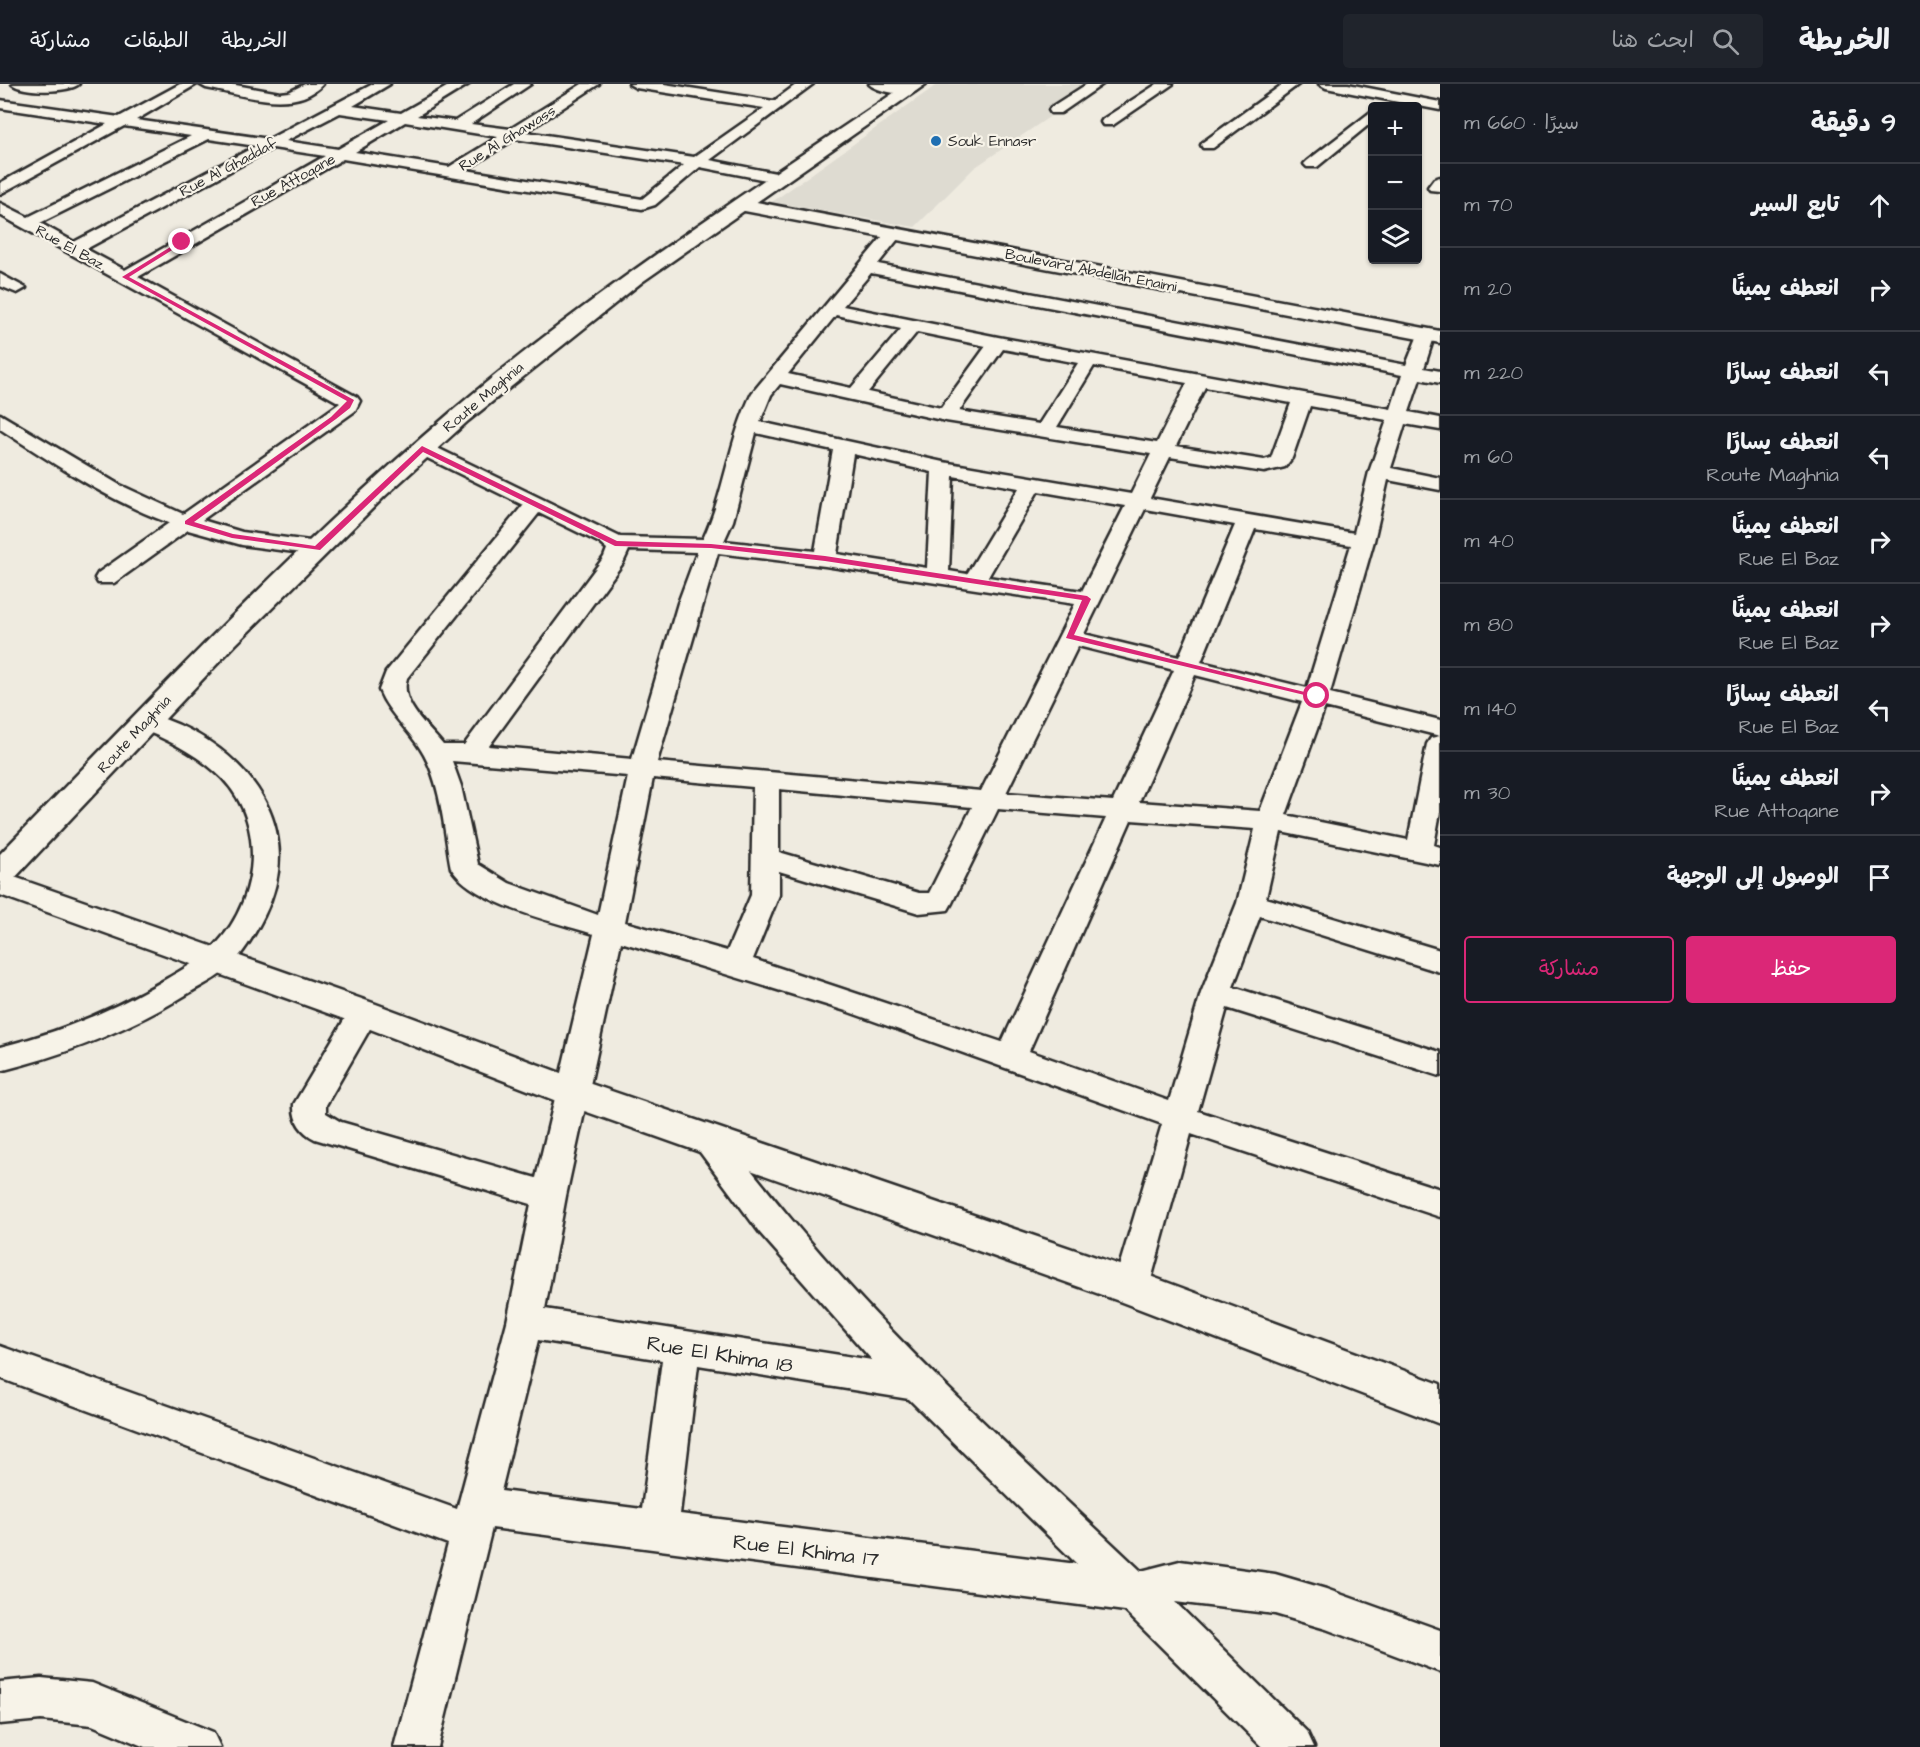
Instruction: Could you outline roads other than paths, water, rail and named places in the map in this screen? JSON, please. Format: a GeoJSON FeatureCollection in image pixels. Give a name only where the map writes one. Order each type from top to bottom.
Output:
{"type":"FeatureCollection","features":[{"type":"Feature","properties":{"kind":"street"},"geometry":{"type":"LineString","coordinates":[[19,84],[51,87],[72,84]]}},
{"type":"Feature","properties":{"kind":"street"},"geometry":{"type":"LineString","coordinates":[[0,189],[190,84]]}},
{"type":"Feature","properties":{"kind":"street"},"geometry":{"type":"LineString","coordinates":[[206,84],[284,97],[316,84]]}},
{"type":"Feature","properties":{"kind":"street"},"geometry":{"type":"LineString","coordinates":[[248,92],[263,84]]}},
{"type":"Feature","properties":{"kind":"street","name":"Rue Al Ghaddaf"},"geometry":{"type":"LineString","coordinates":[[73,249],[383,84]]}},
{"type":"Feature","properties":{"kind":"street","name":"Rue Attoqane"},"geometry":{"type":"LineString","coordinates":[[125,277],[462,84]]}},
{"type":"Feature","properties":{"kind":"street"},"geometry":{"type":"LineString","coordinates":[[456,126],[524,84]]}},
{"type":"Feature","properties":{"kind":"street","name":"Rue Al Ghawass"},"geometry":{"type":"LineString","coordinates":[[452,172],[592,84]]}},
{"type":"Feature","properties":{"kind":"street"},"geometry":{"type":"LineString","coordinates":[[636,84],[775,105]]}},
{"type":"Feature","properties":{"kind":"street"},"geometry":{"type":"LineString","coordinates":[[877,84],[914,87]]}},
{"type":"Feature","properties":{"kind":"street"},"geometry":{"type":"LineString","coordinates":[[1056,110],[1096,84]]}},
{"type":"Feature","properties":{"kind":"street"},"geometry":{"type":"LineString","coordinates":[[1108,122],[1166,84]]}},
{"type":"Feature","properties":{"kind":"street"},"geometry":{"type":"LineString","coordinates":[[1208,145],[1292,84]]}},
{"type":"Feature","properties":{"kind":"street"},"geometry":{"type":"LineString","coordinates":[[1326,84],[1343,86],[1389,102]]}},
{"type":"Feature","properties":{"kind":"street"},"geometry":{"type":"LineString","coordinates":[[776,86],[802,87]]}},
{"type":"Feature","properties":{"kind":"street"},"geometry":{"type":"LineString","coordinates":[[0,104],[273,143],[642,204],[649,202],[697,162],[802,87]]}},
{"type":"Feature","properties":{"kind":"street","name":"Route Maghnia"},"geometry":{"type":"LineString","coordinates":[[0,874],[145,721],[317,548],[422,448],[578,321],[741,205],[914,87]]}},
{"type":"Feature","properties":{"kind":"street"},"geometry":{"type":"LineString","coordinates":[[1422,105],[1440,106]]}},
{"type":"Feature","properties":{"kind":"street"},"geometry":{"type":"LineString","coordinates":[[71,128],[112,106]]}},
{"type":"Feature","properties":{"kind":"street"},"geometry":{"type":"LineString","coordinates":[[10,118],[29,108]]}},
{"type":"Feature","properties":{"kind":"street"},"geometry":{"type":"LineString","coordinates":[[338,108],[697,162],[781,178]]}},
{"type":"Feature","properties":{"kind":"street"},"geometry":{"type":"LineString","coordinates":[[1312,164],[1368,118]]}},
{"type":"Feature","properties":{"kind":"street"},"geometry":{"type":"LineString","coordinates":[[28,223],[208,134]]}},
{"type":"Feature","properties":{"kind":"street","name":"Boulevard Abdellah Enaimi"},"geometry":{"type":"LineString","coordinates":[[741,205],[1433,336]]}},
{"type":"Feature","properties":{"kind":"street","name":"Rue El Baz"},"geometry":{"type":"LineString","coordinates":[[0,208],[350,400],[348,407],[188,522]]}},
{"type":"Feature","properties":{"kind":"street"},"geometry":{"type":"LineString","coordinates":[[416,1747],[525,1322],[549,1196],[610,928],[642,769],[690,603],[725,512],[748,425],[762,393],[894,234]]}},
{"type":"Feature","properties":{"kind":"street"},"geometry":{"type":"LineString","coordinates":[[866,267],[1440,377]]}},
{"type":"Feature","properties":{"kind":"street"},"geometry":{"type":"LineString","coordinates":[[0,279],[17,288]]}},
{"type":"Feature","properties":{"kind":"street"},"geometry":{"type":"LineString","coordinates":[[831,309],[998,344],[1440,424]]}},
{"type":"Feature","properties":{"kind":"street"},"geometry":{"type":"LineString","coordinates":[[855,395],[912,327]]}},
{"type":"Feature","properties":{"kind":"street"},"geometry":{"type":"LineString","coordinates":[[1131,1287],[1216,993],[1251,903],[1270,821],[1317,696],[1363,541],[1379,472],[1400,416],[1412,372],[1433,336]]}},
{"type":"Feature","properties":{"kind":"street"},"geometry":{"type":"LineString","coordinates":[[946,415],[998,344]]}},
{"type":"Feature","properties":{"kind":"street"},"geometry":{"type":"LineString","coordinates":[[1044,432],[1089,360]]}},
{"type":"Feature","properties":{"kind":"street"},"geometry":{"type":"LineString","coordinates":[[774,377],[946,415],[1163,451],[1271,466],[1282,458],[1302,400]]}},
{"type":"Feature","properties":{"kind":"street"},"geometry":{"type":"LineString","coordinates":[[764,857],[919,903],[936,904],[1198,381]]}},
{"type":"Feature","properties":{"kind":"street"},"geometry":{"type":"LineString","coordinates":[[0,420],[130,499],[188,522],[232,536],[317,548]]}},
{"type":"Feature","properties":{"kind":"street"},"geometry":{"type":"LineString","coordinates":[[748,425],[943,468],[1363,541]]}},
{"type":"Feature","properties":{"kind":"street"},"geometry":{"type":"LineString","coordinates":[[825,559],[844,446]]}},
{"type":"Feature","properties":{"kind":"street"},"geometry":{"type":"LineString","coordinates":[[422,448],[615,543],[711,546],[825,559],[938,574],[1087,599]]}},
{"type":"Feature","properties":{"kind":"street"},"geometry":{"type":"LineString","coordinates":[[938,574],[943,468]]}},
{"type":"Feature","properties":{"kind":"street"},"geometry":{"type":"LineString","coordinates":[[1379,472],[1440,484]]}},
{"type":"Feature","properties":{"kind":"street"},"geometry":{"type":"LineString","coordinates":[[975,580],[1032,484]]}},
{"type":"Feature","properties":{"kind":"street"},"geometry":{"type":"LineString","coordinates":[[535,504],[464,590],[392,684],[391,690],[396,702],[436,753],[448,786],[465,868],[471,877],[504,893],[610,928],[737,963],[1011,1056],[1180,1118],[1440,1203]]}},
{"type":"Feature","properties":{"kind":"street"},"geometry":{"type":"LineString","coordinates":[[1011,1056],[1188,665],[1248,520]]}},
{"type":"Feature","properties":{"kind":"street"},"geometry":{"type":"LineString","coordinates":[[106,578],[188,522]]}},
{"type":"Feature","properties":{"kind":"street"},"geometry":{"type":"LineString","coordinates":[[471,753],[615,558],[619,551],[615,543]]}},
{"type":"Feature","properties":{"kind":"street"},"geometry":{"type":"LineString","coordinates":[[1069,636],[1440,728]]}},
{"type":"Feature","properties":{"kind":"street"},"geometry":{"type":"LineString","coordinates":[[0,1059],[56,1046],[106,1028],[156,1000],[218,960],[244,928],[266,881],[267,852],[258,817],[242,785],[214,758],[182,736],[145,721]]}},
{"type":"Feature","properties":{"kind":"street"},"geometry":{"type":"LineString","coordinates":[[436,753],[471,753],[988,800],[1270,821],[1429,854],[1440,744]]}},
{"type":"Feature","properties":{"kind":"street"},"geometry":{"type":"LineString","coordinates":[[737,963],[765,895],[766,780]]}},
{"type":"Feature","properties":{"kind":"street"},"geometry":{"type":"LineString","coordinates":[[0,883],[364,1013],[572,1092],[1131,1287],[1440,1404]]}},
{"type":"Feature","properties":{"kind":"street"},"geometry":{"type":"LineString","coordinates":[[1251,903],[1440,961]]}},
{"type":"Feature","properties":{"kind":"street"},"geometry":{"type":"LineString","coordinates":[[1216,993],[1440,1064]]}},
{"type":"Feature","properties":{"kind":"street"},"geometry":{"type":"LineString","coordinates":[[364,1013],[310,1104],[310,1116],[313,1122],[320,1128],[338,1134],[549,1196]]}},
{"type":"Feature","properties":{"kind":"street"},"geometry":{"type":"LineString","coordinates":[[708,1139],[769,1221],[916,1383],[1136,1592],[1292,1747]]}},
{"type":"Feature","properties":{"kind":"street","name":"Rue El Khima 18"},"geometry":{"type":"LineString","coordinates":[[525,1322],[916,1383]]}},
{"type":"Feature","properties":{"kind":"street"},"geometry":{"type":"LineString","coordinates":[[658,1532],[682,1348]]}},
{"type":"Feature","properties":{"kind":"street","name":"Rue El Khima 17"},"geometry":{"type":"LineString","coordinates":[[0,1362],[473,1520],[658,1532],[1136,1592]]}},
{"type":"Feature","properties":{"kind":"street"},"geometry":{"type":"LineString","coordinates":[[1136,1592],[1180,1581],[1275,1594],[1326,1609],[1439,1650]]}},
{"type":"Feature","properties":{"kind":"street"},"geometry":{"type":"LineString","coordinates":[[0,1703],[41,1699],[93,1704],[198,1747]]}},
{"type":"Feature","properties":{"kind":"place","name":"Souk Ennasr"},"geometry":{"type":"Point","coordinates":[936,141]}}]}
